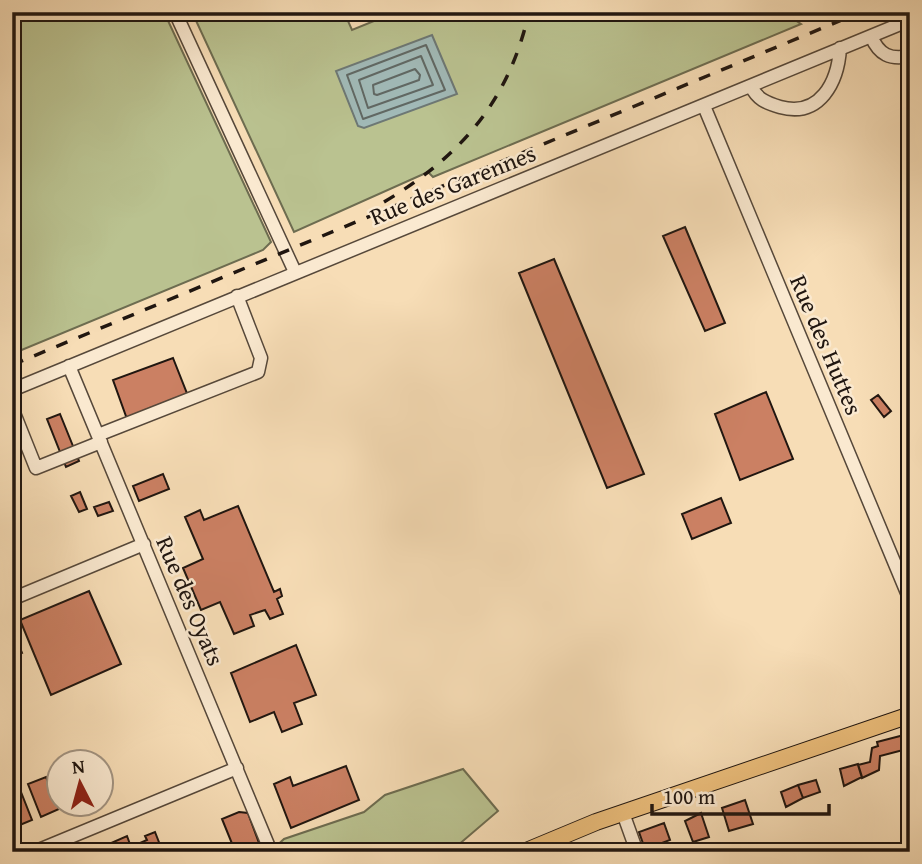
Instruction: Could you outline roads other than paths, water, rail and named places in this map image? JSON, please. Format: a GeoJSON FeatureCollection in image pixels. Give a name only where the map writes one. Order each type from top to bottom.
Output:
{"type":"FeatureCollection","features":[{"type":"Feature","properties":{"kind":"main road"},"geometry":{"type":"LineString","coordinates":[[524,852],[623,813],[910,715]]}},
{"type":"Feature","properties":{"kind":"street"},"geometry":{"type":"LineString","coordinates":[[175,12],[295,272]]}},
{"type":"Feature","properties":{"kind":"street"},"geometry":{"type":"LineString","coordinates":[[792,12],[802,12]]}},
{"type":"Feature","properties":{"kind":"street","name":"Rue des Garennes"},"geometry":{"type":"LineString","coordinates":[[12,390],[910,20]]}},
{"type":"Feature","properties":{"kind":"street"},"geometry":{"type":"LineString","coordinates":[[871,36],[883,55],[893,58],[910,56]]}},
{"type":"Feature","properties":{"kind":"street"},"geometry":{"type":"LineString","coordinates":[[751,86],[756,97],[773,105],[789,109],[809,107],[822,98],[833,84],[840,48]]}},
{"type":"Feature","properties":{"kind":"street","name":"Rue des Huttes"},"geometry":{"type":"LineString","coordinates":[[704,106],[910,600]]}},
{"type":"Feature","properties":{"kind":"street"},"geometry":{"type":"LineString","coordinates":[[12,408],[36,468],[99,438],[258,372],[261,358],[237,296]]}},
{"type":"Feature","properties":{"kind":"street","name":"Rue des Oyats"},"geometry":{"type":"LineString","coordinates":[[69,366],[271,852]]}},
{"type":"Feature","properties":{"kind":"street"},"geometry":{"type":"LineString","coordinates":[[12,599],[144,544]]}},
{"type":"Feature","properties":{"kind":"street"},"geometry":{"type":"LineString","coordinates":[[33,852],[237,768]]}},
{"type":"Feature","properties":{"kind":"street"},"geometry":{"type":"LineString","coordinates":[[623,813],[637,852]]}},
{"type":"Feature","properties":{"kind":"water"},"geometry":{"type":"Polygon","coordinates":[[[432,35],[457,94],[364,128],[358,126],[336,71],[432,35]]]}},
{"type":"Feature","properties":{"kind":"railway"},"geometry":{"type":"LineString","coordinates":[[384,202],[436,165],[478,123],[509,73],[529,12]]}},
{"type":"Feature","properties":{"kind":"railway"},"geometry":{"type":"LineString","coordinates":[[12,365],[861,12]]}}]}
